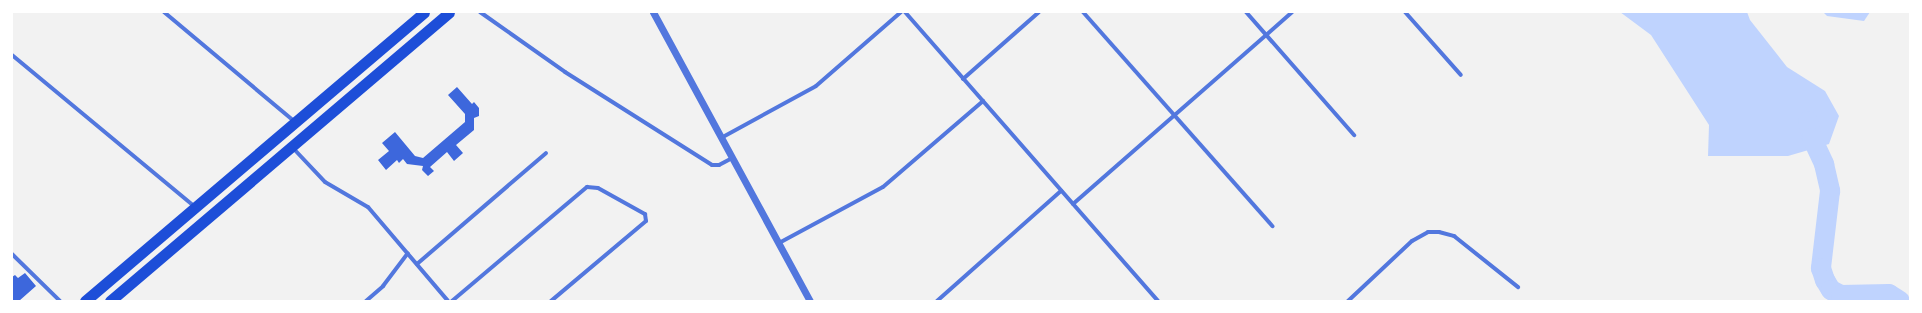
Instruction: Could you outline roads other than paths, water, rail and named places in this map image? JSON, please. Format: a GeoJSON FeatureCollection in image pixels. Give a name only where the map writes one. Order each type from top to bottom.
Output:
{"type":"FeatureCollection","features":[{"type":"Feature","properties":{"kind":"highway"},"geometry":{"type":"LineString","coordinates":[[85,301],[424,12]]}},
{"type":"Feature","properties":{"kind":"highway"},"geometry":{"type":"LineString","coordinates":[[110,301],[290,145],[449,12]]}},
{"type":"Feature","properties":{"kind":"street"},"geometry":{"type":"LineString","coordinates":[[164,12],[296,122]]}},
{"type":"Feature","properties":{"kind":"street"},"geometry":{"type":"LineString","coordinates":[[480,12],[565,72],[712,165],[719,165],[732,158]]}},
{"type":"Feature","properties":{"kind":"street"},"geometry":{"type":"LineString","coordinates":[[653,12],[810,301]]}},
{"type":"Feature","properties":{"kind":"street"},"geometry":{"type":"LineString","coordinates":[[721,138],[816,86],[901,12]]}},
{"type":"Feature","properties":{"kind":"street"},"geometry":{"type":"LineString","coordinates":[[906,12],[1158,301]]}},
{"type":"Feature","properties":{"kind":"street"},"geometry":{"type":"LineString","coordinates":[[963,79],[1039,12]]}},
{"type":"Feature","properties":{"kind":"street"},"geometry":{"type":"LineString","coordinates":[[1083,12],[1272,226]]}},
{"type":"Feature","properties":{"kind":"street"},"geometry":{"type":"LineString","coordinates":[[1246,12],[1354,135]]}},
{"type":"Feature","properties":{"kind":"street"},"geometry":{"type":"LineString","coordinates":[[1073,204],[1265,34],[1292,12]]}},
{"type":"Feature","properties":{"kind":"street"},"geometry":{"type":"LineString","coordinates":[[1405,12],[1461,75]]}},
{"type":"Feature","properties":{"kind":"street"},"geometry":{"type":"LineString","coordinates":[[12,55],[196,207]]}},
{"type":"Feature","properties":{"kind":"street"},"geometry":{"type":"LineString","coordinates":[[779,244],[882,187],[983,101]]}},
{"type":"Feature","properties":{"kind":"street"},"geometry":{"type":"LineString","coordinates":[[290,145],[325,182],[368,207],[448,301]]}},
{"type":"Feature","properties":{"kind":"street"},"geometry":{"type":"LineString","coordinates":[[417,264],[546,153]]}},
{"type":"Feature","properties":{"kind":"street"},"geometry":{"type":"LineString","coordinates":[[452,301],[587,187],[598,188],[645,214],[646,221],[551,301]]}},
{"type":"Feature","properties":{"kind":"street"},"geometry":{"type":"LineString","coordinates":[[937,301],[1061,191]]}},
{"type":"Feature","properties":{"kind":"street"},"geometry":{"type":"LineString","coordinates":[[1348,301],[1412,241],[1428,232],[1439,232],[1454,236],[1518,287]]}},
{"type":"Feature","properties":{"kind":"street"},"geometry":{"type":"LineString","coordinates":[[366,301],[386,282],[408,253]]}},
{"type":"Feature","properties":{"kind":"street"},"geometry":{"type":"LineString","coordinates":[[12,254],[60,301]]}},
{"type":"Feature","properties":{"kind":"water"},"geometry":{"type":"Polygon","coordinates":[[[1620,12],[1747,12],[1750,20],[1787,67],[1825,91],[1839,116],[1829,144],[1788,156],[1708,156],[1709,125],[1651,35],[1620,12]]]}},
{"type":"Feature","properties":{"kind":"water"},"geometry":{"type":"Polygon","coordinates":[[[1823,12],[1870,12],[1864,21],[1827,16],[1823,12]]]}},
{"type":"Feature","properties":{"kind":"waterway"},"geometry":{"type":"LineString","coordinates":[[1808,121],[1812,138],[1824,164],[1830,191],[1821,268],[1825,280],[1831,290],[1841,295],[1889,294],[1900,301]]}}]}
